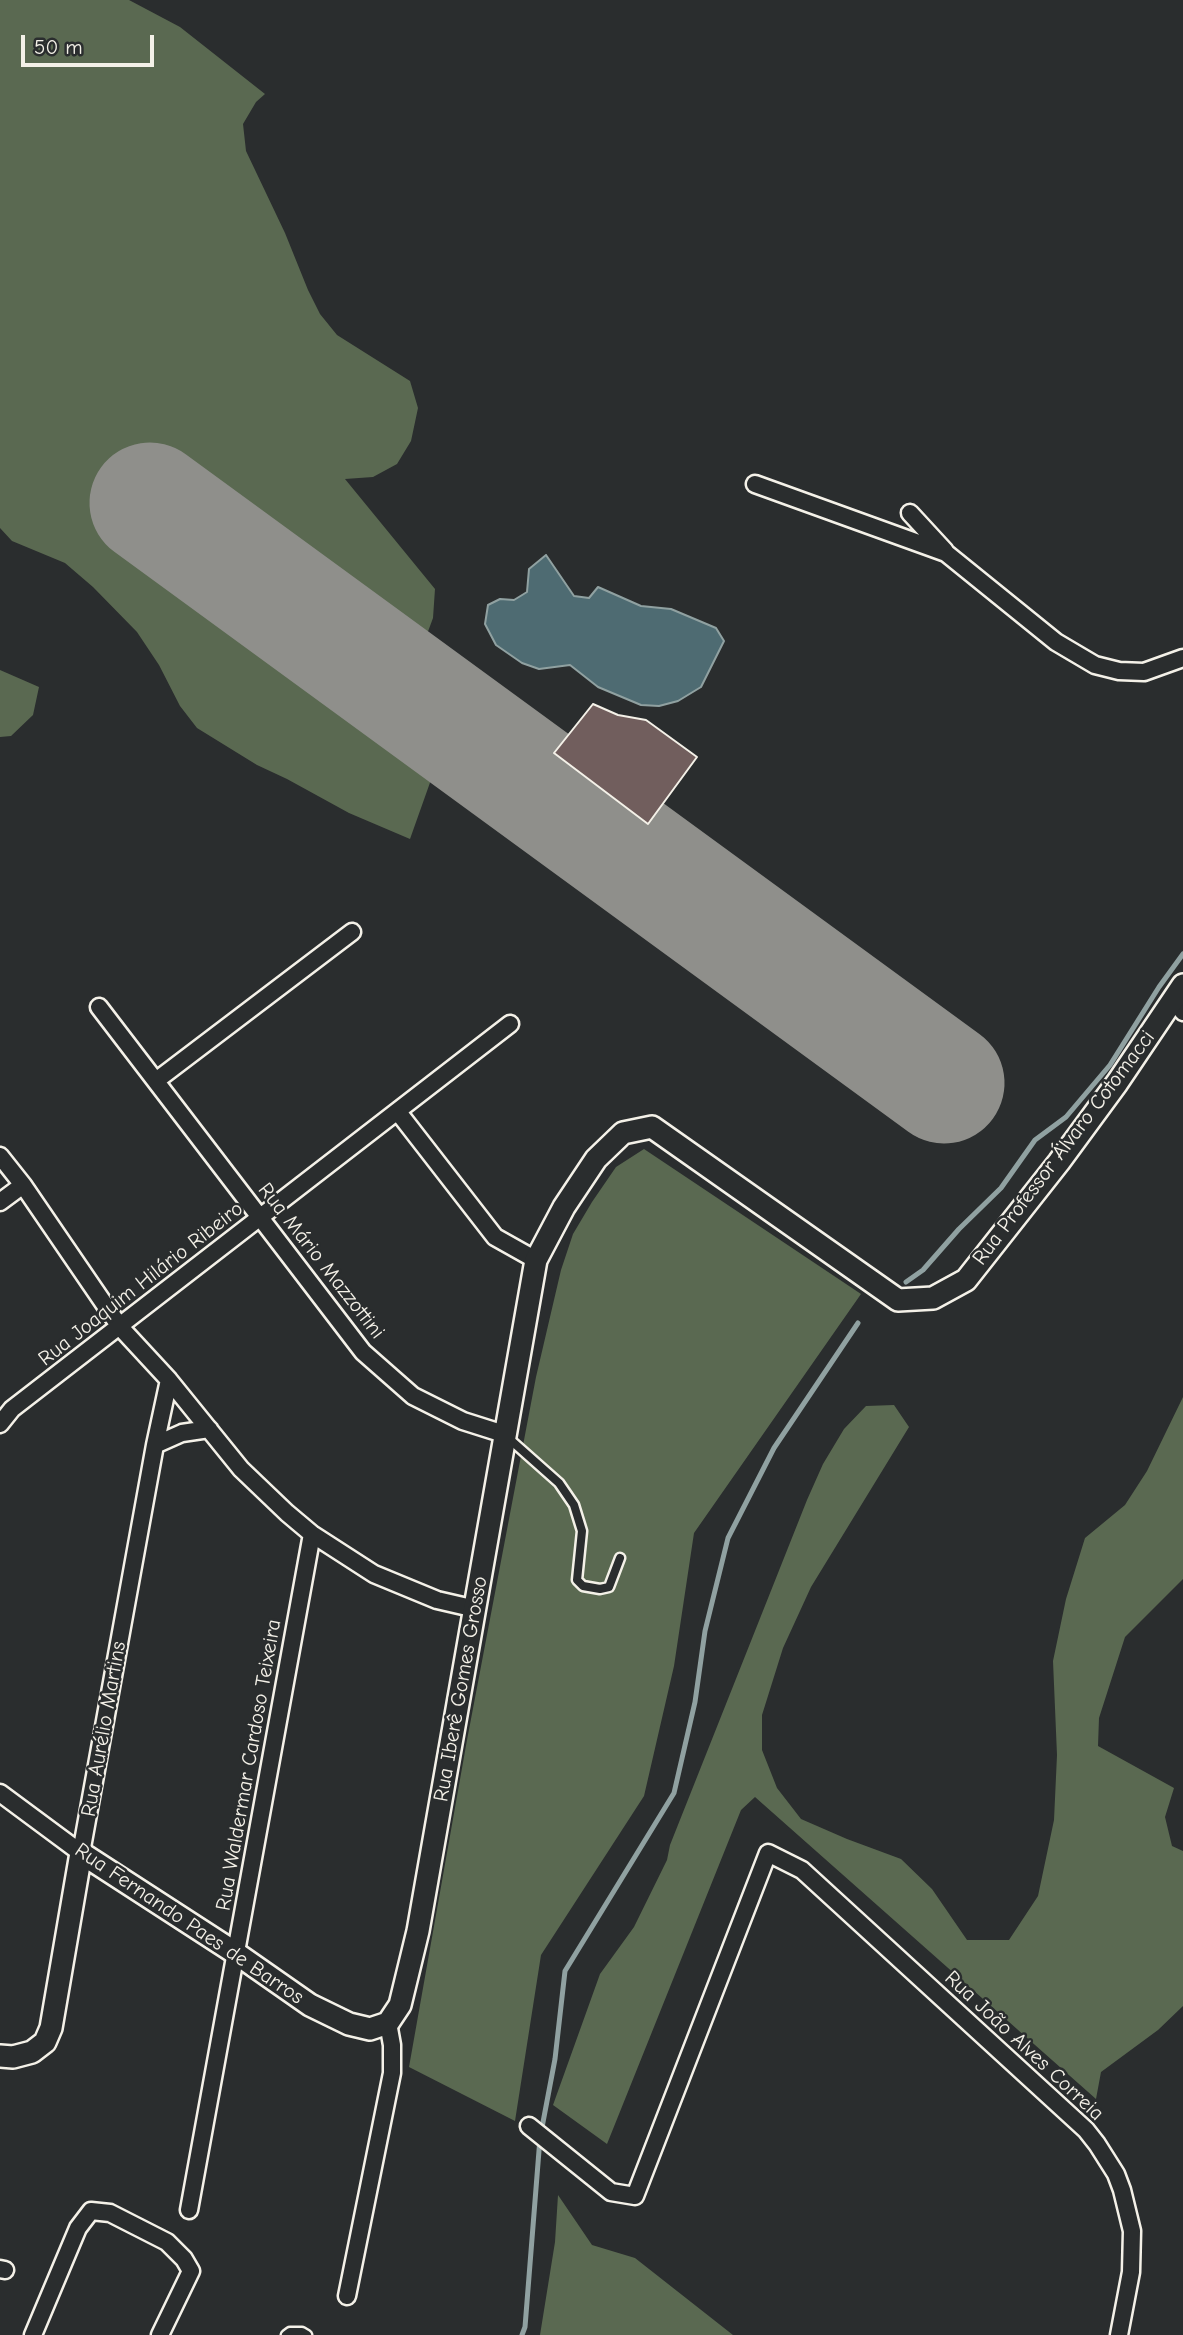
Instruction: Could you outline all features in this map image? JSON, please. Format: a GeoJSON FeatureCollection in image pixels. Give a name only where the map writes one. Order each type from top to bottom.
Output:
{"type":"FeatureCollection","features":[{"type":"Feature","properties":{"kind":"street"},"geometry":{"type":"LineString","coordinates":[[755,484],[946,553]]}},
{"type":"Feature","properties":{"kind":"street"},"geometry":{"type":"LineString","coordinates":[[910,513],[946,553],[1056,642],[1095,665],[1119,671],[1144,672],[1183,658]]}},
{"type":"Feature","properties":{"kind":"street"},"geometry":{"type":"LineString","coordinates":[[157,1080],[352,932]]}},
{"type":"Feature","properties":{"kind":"street","name":"Rua Professor Álvaro Cotomacci"},"geometry":{"type":"LineString","coordinates":[[652,1127],[898,1300],[933,1298],[966,1280],[1059,1162],[1180,999]]}},
{"type":"Feature","properties":{"kind":"street","name":"Rua Mário Mazzottini"},"geometry":{"type":"LineString","coordinates":[[99,1007],[363,1352],[413,1396],[463,1421],[504,1434]]}},
{"type":"Feature","properties":{"kind":"street","name":"Rua Joaquim Hilário Ribeiro"},"geometry":{"type":"LineString","coordinates":[[0,1424],[12,1409],[510,1024]]}},
{"type":"Feature","properties":{"kind":"street"},"geometry":{"type":"LineString","coordinates":[[398,1112],[495,1237],[536,1260]]}},
{"type":"Feature","properties":{"kind":"street","name":"Rua Iberê Gomes Grosso"},"geometry":{"type":"LineString","coordinates":[[388,2023],[400,2005],[418,1931],[536,1260],[564,1207],[596,1159],[623,1133],[652,1127]]}},
{"type":"Feature","properties":{"kind":"street"},"geometry":{"type":"LineString","coordinates":[[0,1156],[23,1185],[120,1327],[169,1380],[241,1469],[287,1514],[312,1534],[374,1574],[436,1600],[476,1609]]}},
{"type":"Feature","properties":{"kind":"street"},"geometry":{"type":"LineString","coordinates":[[0,1202],[23,1185]]}},
{"type":"Feature","properties":{"kind":"street","name":"Rua Aurélio Martins"},"geometry":{"type":"LineString","coordinates":[[6,2057],[32,2052],[45,2042],[51,2028],[155,1445],[169,1380]]}},
{"type":"Feature","properties":{"kind":"street"},"geometry":{"type":"LineString","coordinates":[[155,1445],[182,1433],[209,1429]]}},
{"type":"Feature","properties":{"kind":"street","name":"Rua Waldermar Cardoso Teixeira"},"geometry":{"type":"LineString","coordinates":[[189,2210],[312,1534]]}},
{"type":"Feature","properties":{"kind":"street","name":"Rua Fernando Paes de Barros"},"geometry":{"type":"LineString","coordinates":[[0,1793],[81,1853],[237,1954],[310,2005],[349,2024],[370,2029],[388,2023]]}},
{"type":"Feature","properties":{"kind":"street","name":"Rua João Alves Correia"},"geometry":{"type":"LineString","coordinates":[[529,2126],[611,2192],[635,2196],[768,1853],[802,1870],[1086,2130],[1097,2144],[1122,2190],[1132,2231],[1131,2272],[1119,2335]]}},
{"type":"Feature","properties":{"kind":"street"},"geometry":{"type":"LineString","coordinates":[[347,2296],[392,2073],[392,2045],[388,2023]]}},
{"type":"Feature","properties":{"kind":"street"},"geometry":{"type":"LineString","coordinates":[[33,2335],[78,2228],[91,2211],[110,2213],[167,2242],[184,2259],[191,2271],[160,2335]]}},
{"type":"Feature","properties":{"kind":"lane","name":"Rua Mário Mazzottini"},"geometry":{"type":"LineString","coordinates":[[504,1434],[559,1483],[575,1505],[582,1531],[577,1580],[583,1586],[600,1589],[609,1587],[620,1558]]}},
{"type":"Feature","properties":{"kind":"lane"},"geometry":{"type":"LineString","coordinates":[[286,2335],[290,2332],[302,2332],[307,2335]]}},
{"type":"Feature","properties":{"kind":"green space"},"geometry":{"type":"Polygon","coordinates":[[[0,0],[129,0],[180,27],[265,94],[256,102],[243,124],[246,151],[320,314],[337,335],[410,381],[418,408],[411,441],[397,464],[373,477],[345,479],[435,589],[433,618],[423,645],[396,636],[374,620],[353,601],[328,585],[286,544],[242,510],[215,500],[159,492],[144,514],[164,522],[362,661],[383,680],[438,749],[432,777],[410,839],[349,813],[257,765],[197,728],[180,706],[159,665],[137,632],[93,587],[65,563],[12,541],[0,528],[0,0]]]}},
{"type":"Feature","properties":{"kind":"green space"},"geometry":{"type":"Polygon","coordinates":[[[0,670],[39,687],[33,715],[11,736],[0,737],[0,670]]]}},
{"type":"Feature","properties":{"kind":"green space"},"geometry":{"type":"Polygon","coordinates":[[[644,1149],[861,1294],[694,1533],[674,1666],[644,1796],[541,1955],[515,2121],[409,2067],[467,1740],[536,1377],[561,1270],[573,1234],[616,1167],[644,1149]]]}},
{"type":"Feature","properties":{"kind":"green space"},"geometry":{"type":"Polygon","coordinates":[[[1183,1397],[1183,1579],[1125,1637],[1099,1718],[1098,1746],[1174,1788],[1165,1817],[1172,1846],[1183,1851],[1183,2006],[1158,2030],[1101,2072],[1096,2099],[755,1797],[741,1810],[607,2144],[553,2105],[600,1974],[634,1927],[667,1860],[670,1845],[807,1500],[823,1464],[844,1429],[866,1406],[894,1405],[909,1427],[811,1587],[783,1648],[762,1715],[762,1750],[777,1788],[801,1819],[901,1859],[932,1889],[967,1940],[1009,1940],[1038,1896],[1054,1820],[1057,1755],[1053,1661],[1066,1599],[1085,1538],[1125,1505],[1147,1471],[1183,1397]]]}},
{"type":"Feature","properties":{"kind":"green space"},"geometry":{"type":"Polygon","coordinates":[[[558,2195],[592,2245],[635,2258],[733,2335],[540,2335],[555,2242],[558,2195]]]}},
{"type":"Feature","properties":{"kind":"water"},"geometry":{"type":"Polygon","coordinates":[[[546,555],[574,596],[589,598],[598,587],[641,606],[671,609],[716,628],[724,641],[701,687],[678,701],[659,706],[641,705],[598,687],[570,665],[539,669],[522,663],[496,645],[485,624],[488,605],[500,599],[514,600],[527,592],[529,569],[546,555]]]}},
{"type":"Feature","properties":{"kind":"building"},"geometry":{"type":"Polygon","coordinates":[[[593,704],[618,715],[646,720],[697,757],[648,824],[554,753],[593,704]]]}},
{"type":"Feature","properties":{"kind":"waterway"},"geometry":{"type":"LineString","coordinates":[[906,1282],[923,1270],[959,1229],[1001,1188],[1035,1140],[1066,1117],[1110,1065],[1183,954]]}},
{"type":"Feature","properties":{"kind":"waterway"},"geometry":{"type":"LineString","coordinates":[[522,2335],[525,2327],[540,2138],[555,2059],[565,1971],[674,1793],[695,1702],[705,1631],[728,1538],[774,1448],[858,1323]]}},
{"type":"Feature","properties":{"kind":"runway"},"geometry":{"type":"LineString","coordinates":[[150,503],[944,1083]]}}]}
